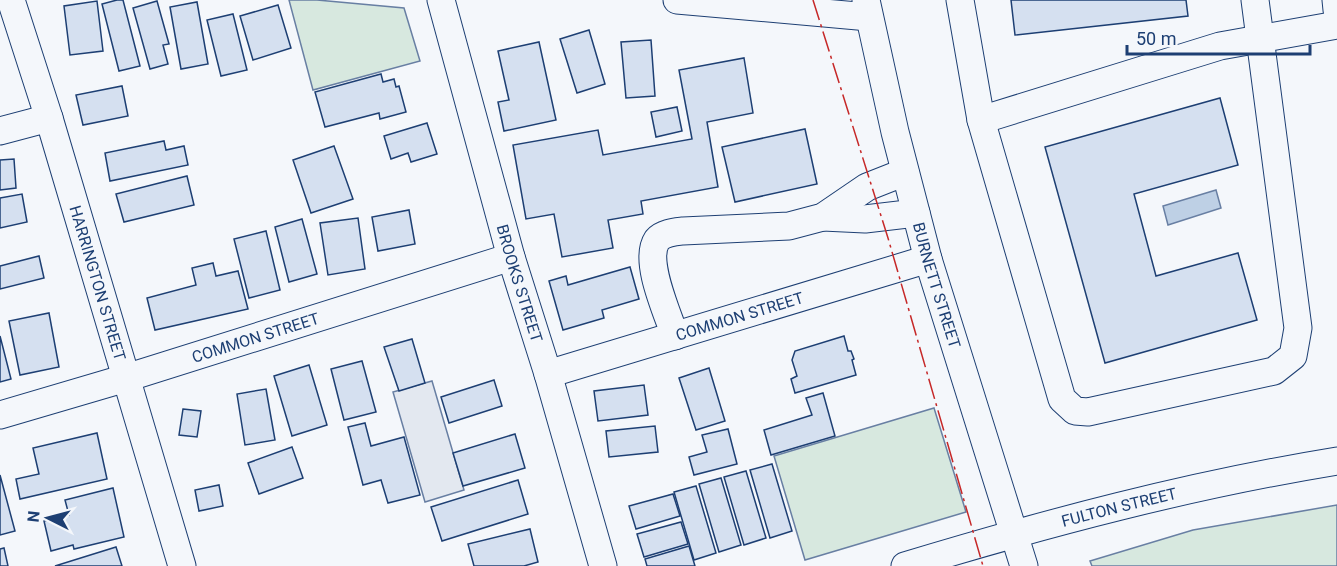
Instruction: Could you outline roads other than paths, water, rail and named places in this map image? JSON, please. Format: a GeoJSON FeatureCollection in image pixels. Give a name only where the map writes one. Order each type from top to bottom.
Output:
{"type":"FeatureCollection","features":[{"type":"Feature","properties":{"kind":"street","name":"HARRINGTON STREET"},"geometry":{"type":"LineString","coordinates":[[11,0],[49,118],[182,566]]}},
{"type":"Feature","properties":{"kind":"street","name":"BROOKS STREET"},"geometry":{"type":"LineString","coordinates":[[441,0],[511,257],[603,566]]}},
{"type":"Feature","properties":{"kind":"street"},"geometry":{"type":"LineString","coordinates":[[677,0],[868,8]]}},
{"type":"Feature","properties":{"kind":"street"},"geometry":{"type":"LineString","coordinates":[[960,0],[981,120],[1062,399],[1075,411],[1088,412],[1274,371],[1293,356],[1298,328],[1255,0]]}},
{"type":"Feature","properties":{"kind":"street","name":"BURNETT STREET"},"geometry":{"type":"LineString","coordinates":[[868,8],[905,172],[928,258],[1024,566]]}},
{"type":"Feature","properties":{"kind":"street"},"geometry":{"type":"LineString","coordinates":[[981,120],[1220,46],[1260,37],[1336,8]]}},
{"type":"Feature","properties":{"kind":"street"},"geometry":{"type":"LineString","coordinates":[[0,131],[49,118]]}},
{"type":"Feature","properties":{"kind":"street"},"geometry":{"type":"LineString","coordinates":[[824,217],[867,187],[905,172]]}},
{"type":"Feature","properties":{"kind":"street"},"geometry":{"type":"LineString","coordinates":[[675,336],[653,266],[652,252],[658,239],[668,233],[789,226],[824,217],[865,219],[916,213]]}},
{"type":"Feature","properties":{"kind":"street","name":"COMMON STREET"},"geometry":{"type":"LineString","coordinates":[[0,415],[126,378],[511,257]]}},
{"type":"Feature","properties":{"kind":"street","name":"COMMON STREET"},"geometry":{"type":"LineString","coordinates":[[548,375],[928,258]]}},
{"type":"Feature","properties":{"kind":"street","name":"FULTON STREET"},"geometry":{"type":"LineString","coordinates":[[905,566],[1129,503],[1212,484],[1337,461]]}},
{"type":"Feature","properties":{"kind":"water"},"geometry":{"type":"Polygon","coordinates":[[[1216,190],[1221,208],[1168,225],[1163,206],[1216,190]]]}}]}
